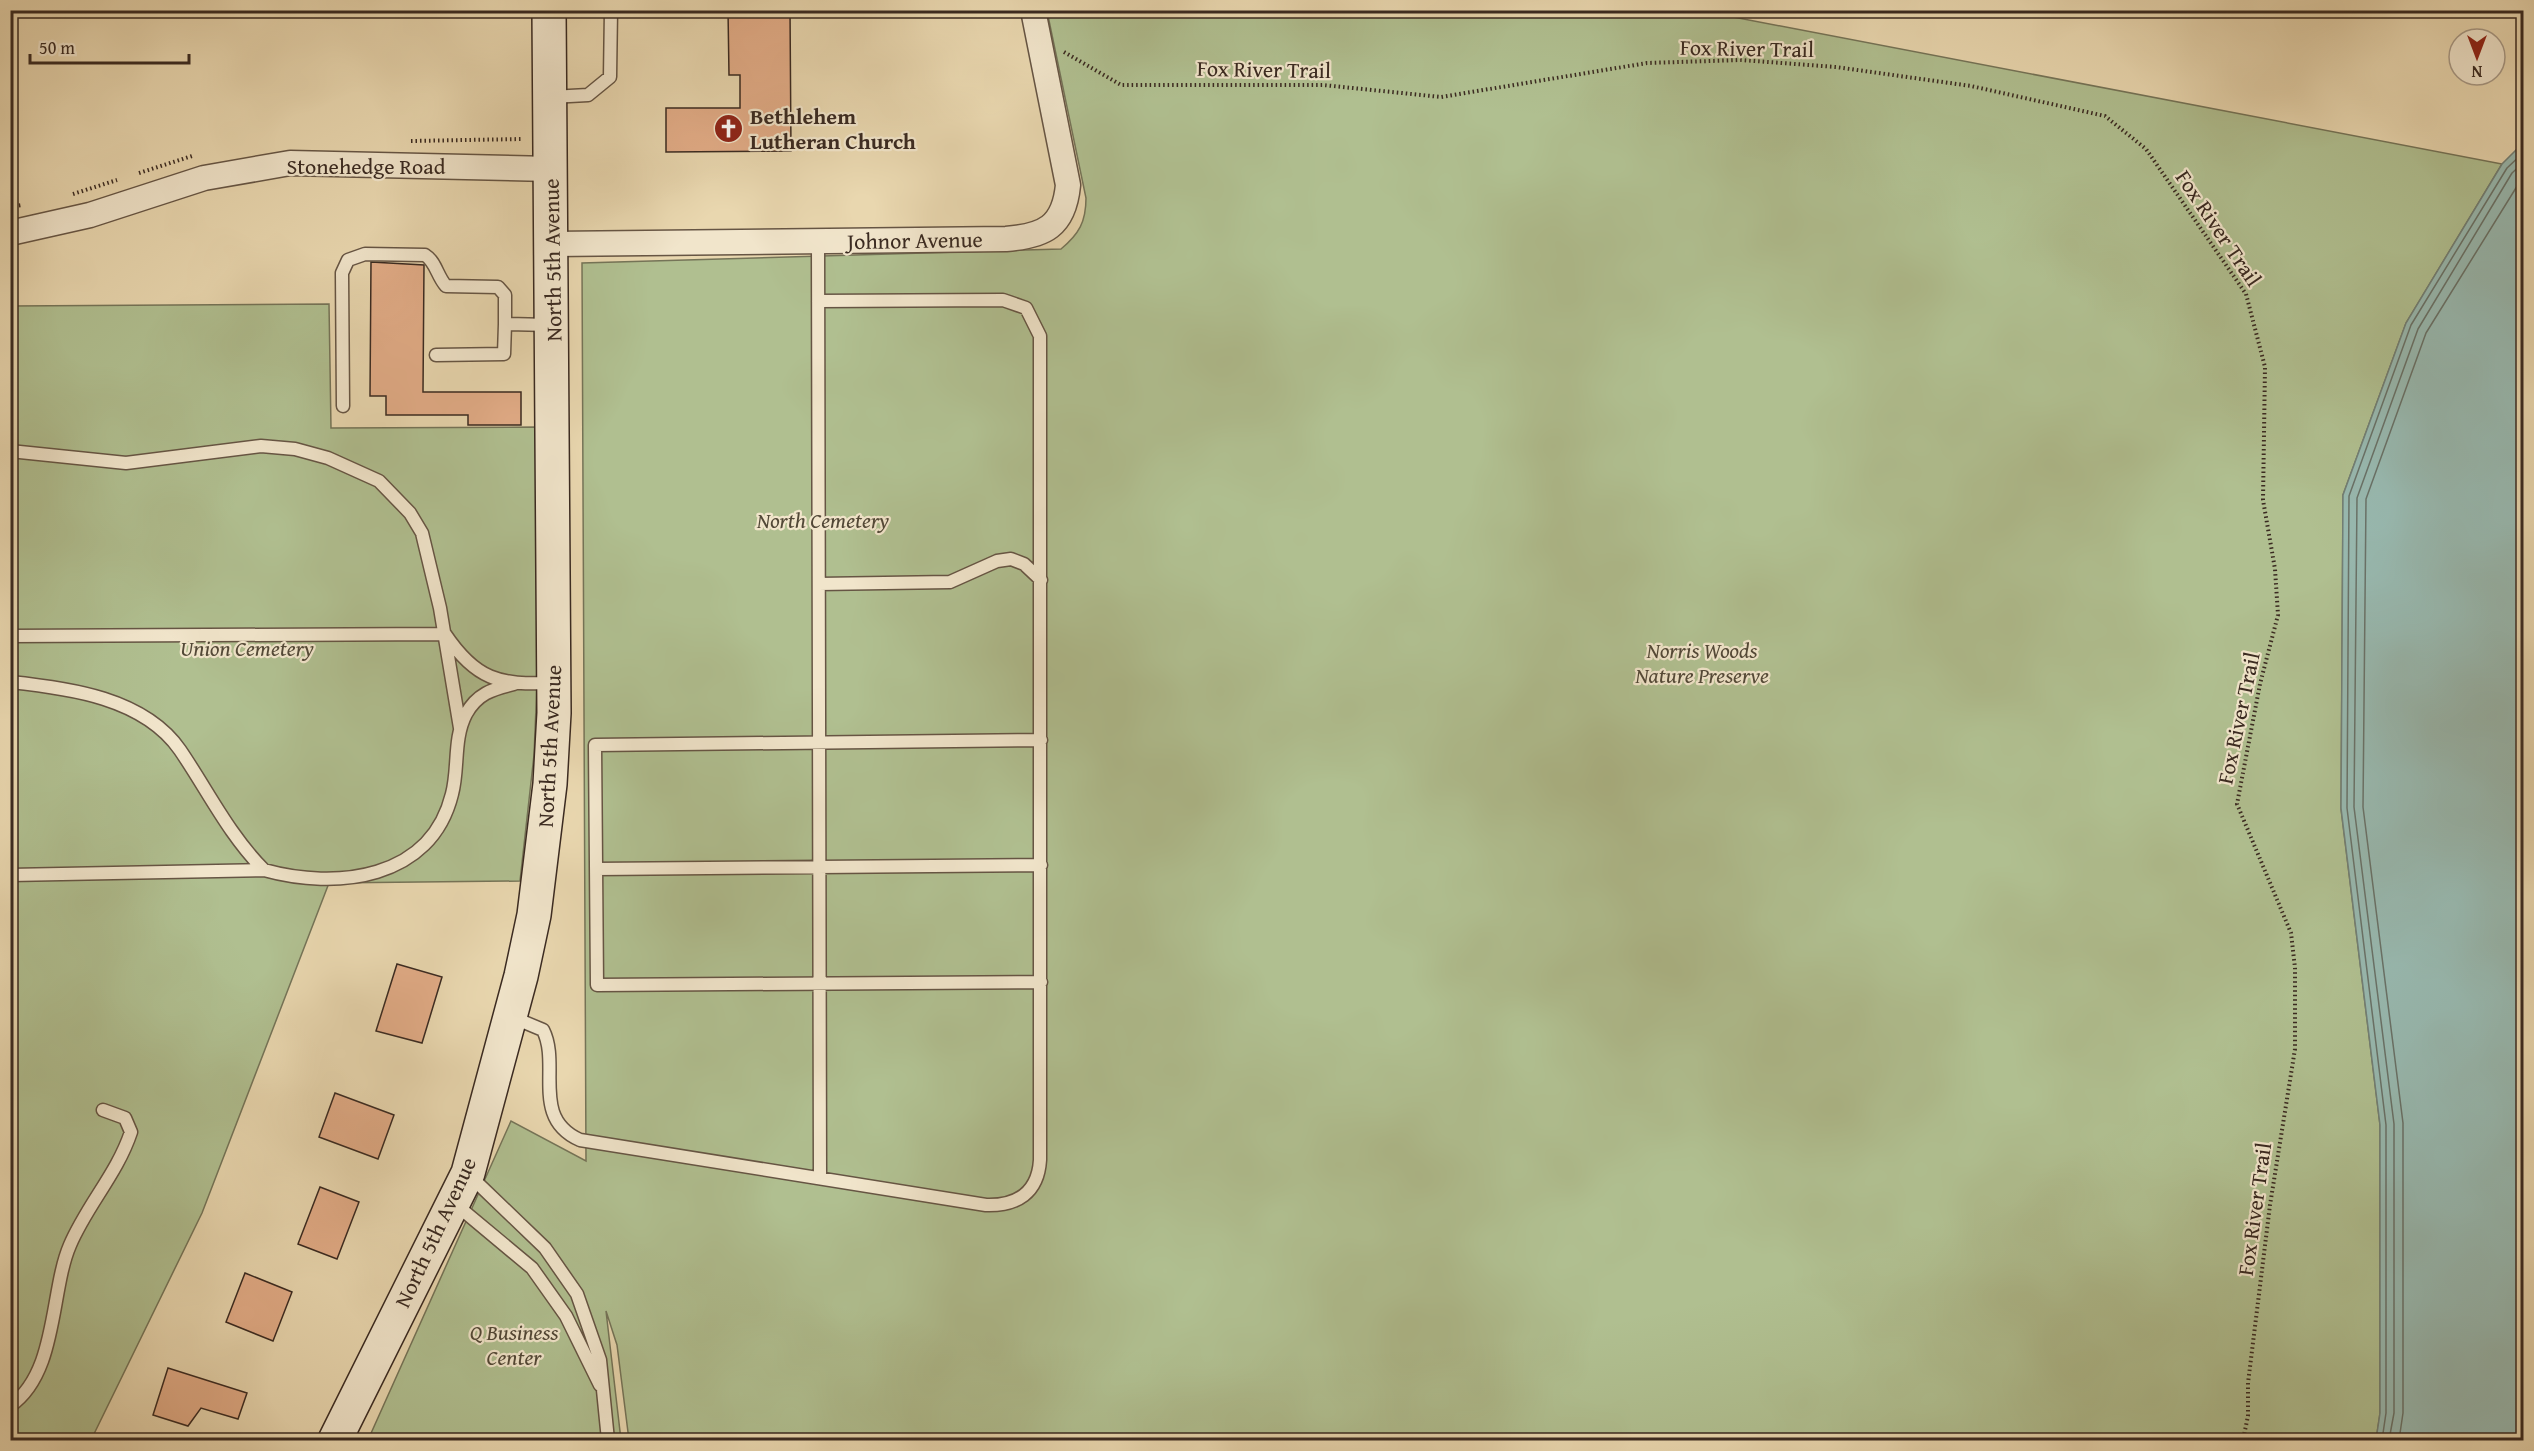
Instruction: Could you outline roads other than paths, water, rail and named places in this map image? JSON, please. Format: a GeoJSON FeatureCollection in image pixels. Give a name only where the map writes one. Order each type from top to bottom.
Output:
{"type":"FeatureCollection","features":[{"type":"Feature","properties":{"kind":"main road","name":"North 5th Avenue"},"geometry":{"type":"LineString","coordinates":[[335,1440],[468,1173],[511,1017],[534,915],[550,784],[554,683],[553,244],[549,10]]}},
{"type":"Feature","properties":{"kind":"street","name":"Johnor Avenue"},"geometry":{"type":"LineString","coordinates":[[553,244],[1006,239],[1030,237],[1047,230],[1060,217],[1066,202],[1068,185],[1033,10]]}},
{"type":"Feature","properties":{"kind":"street","name":"Stonehedge Road"},"geometry":{"type":"LineString","coordinates":[[10,232],[90,215],[204,178],[290,163],[550,169]]}},
{"type":"Feature","properties":{"kind":"lane"},"geometry":{"type":"LineString","coordinates":[[550,97],[588,95],[610,77],[611,10]]}},
{"type":"Feature","properties":{"kind":"lane"},"geometry":{"type":"LineString","coordinates":[[818,242],[820,1178]]}},
{"type":"Feature","properties":{"kind":"lane"},"geometry":{"type":"LineString","coordinates":[[343,406],[342,273],[348,260],[365,254],[425,255],[433,260],[439,278],[446,286],[498,287],[505,295],[504,354],[436,356]]}},
{"type":"Feature","properties":{"kind":"lane"},"geometry":{"type":"LineString","coordinates":[[511,1017],[537,1025],[546,1035],[549,1094],[556,1117],[570,1136],[580,1140],[986,1205],[1010,1204],[1029,1193],[1040,1166],[1042,350],[1037,326],[1026,308],[1004,300],[818,301]]}},
{"type":"Feature","properties":{"kind":"lane"},"geometry":{"type":"LineString","coordinates":[[506,324],[553,325]]}},
{"type":"Feature","properties":{"kind":"lane"},"geometry":{"type":"LineString","coordinates":[[10,875],[264,870],[298,877],[363,876],[380,873],[412,856],[425,844],[447,812],[456,776],[460,728],[445,634],[422,533],[395,496],[379,482],[355,468],[295,449],[261,446],[126,463],[13,453]]}},
{"type":"Feature","properties":{"kind":"lane"},"geometry":{"type":"LineString","coordinates":[[819,584],[950,582],[997,561],[1011,559],[1023,564],[1041,580]]}},
{"type":"Feature","properties":{"kind":"lane"},"geometry":{"type":"LineString","coordinates":[[445,634],[460,657],[469,665],[491,678],[514,684]]}},
{"type":"Feature","properties":{"kind":"lane"},"geometry":{"type":"LineString","coordinates":[[10,636],[445,634]]}},
{"type":"Feature","properties":{"kind":"lane"},"geometry":{"type":"LineString","coordinates":[[11,682],[64,689],[115,703],[135,712],[165,732],[179,748],[242,847],[264,870]]}},
{"type":"Feature","properties":{"kind":"lane"},"geometry":{"type":"LineString","coordinates":[[460,728],[466,713],[480,696],[492,689],[514,684],[554,683]]}},
{"type":"Feature","properties":{"kind":"lane"},"geometry":{"type":"LineString","coordinates":[[1041,740],[595,745],[597,985],[1041,982]]}},
{"type":"Feature","properties":{"kind":"lane"},"geometry":{"type":"LineString","coordinates":[[596,869],[1041,866]]}},
{"type":"Feature","properties":{"kind":"lane"},"geometry":{"type":"LineString","coordinates":[[10,1406],[27,1390],[40,1365],[53,1326],[69,1246],[123,1156],[131,1132],[125,1118],[103,1110]]}},
{"type":"Feature","properties":{"kind":"lane"},"geometry":{"type":"LineString","coordinates":[[468,1173],[545,1248],[577,1294],[600,1360],[608,1440]]}},
{"type":"Feature","properties":{"kind":"lane"},"geometry":{"type":"LineString","coordinates":[[454,1203],[532,1268],[566,1316],[603,1392]]}},
{"type":"Feature","properties":{"kind":"water"},"geometry":{"type":"Polygon","coordinates":[[[2523,143],[2523,1440],[2376,1440],[2380,1413],[2380,1125],[2341,808],[2343,495],[2406,323],[2502,164],[2523,143]]]}},
{"type":"Feature","properties":{"kind":"place","name":"Bethlehem Lutheran Church"},"geometry":{"type":"Point","coordinates":[729,129]}},
{"type":"Feature","properties":{"kind":"park label","name":"North Cemetery"},"geometry":{"type":"Point","coordinates":[823,520]}},
{"type":"Feature","properties":{"kind":"park label","name":"Union Cemetery"},"geometry":{"type":"Point","coordinates":[247,648]}},
{"type":"Feature","properties":{"kind":"park label","name":"Norris Woods Nature Preserve"},"geometry":{"type":"Point","coordinates":[1702,662]}},
{"type":"Feature","properties":{"kind":"park label","name":"Q Business Center"},"geometry":{"type":"Point","coordinates":[514,1344]}}]}
